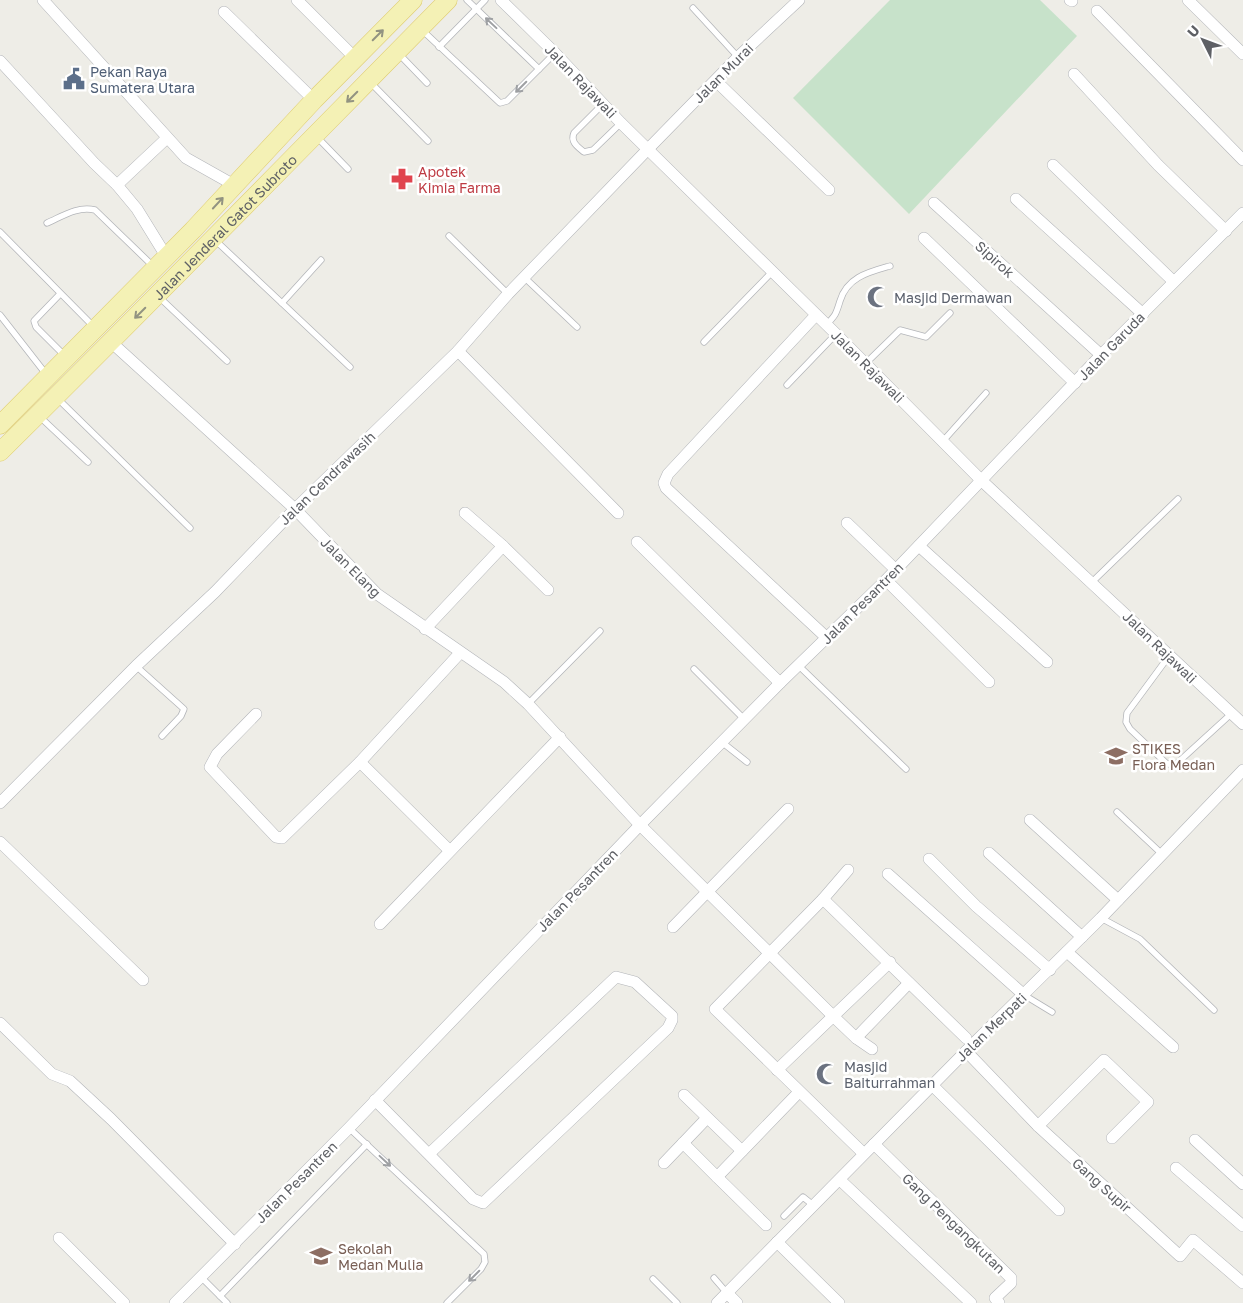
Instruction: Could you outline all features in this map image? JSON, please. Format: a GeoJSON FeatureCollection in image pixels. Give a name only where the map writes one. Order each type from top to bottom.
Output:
{"type":"FeatureCollection","features":[{"type":"Feature","properties":{"kind":"main road","name":"Jalan Jenderal Gatot Subroto"},"geometry":{"type":"LineString","coordinates":[[3,417],[48,376],[192,230],[314,100],[413,0]]}},
{"type":"Feature","properties":{"kind":"main road","name":"Jalan Jenderal Gatot Subroto"},"geometry":{"type":"LineString","coordinates":[[0,452],[158,296],[448,0]]}},
{"type":"Feature","properties":{"kind":"main road"},"geometry":{"type":"LineString","coordinates":[[192,230],[210,241]]}},
{"type":"Feature","properties":{"kind":"street"},"geometry":{"type":"LineString","coordinates":[[43,0],[186,158],[234,185]]}},
{"type":"Feature","properties":{"kind":"street"},"geometry":{"type":"LineString","coordinates":[[297,0],[356,58]]}},
{"type":"Feature","properties":{"kind":"street","name":"Jalan Rajawali"},"geometry":{"type":"LineString","coordinates":[[501,0],[555,53],[621,123],[649,148],[982,481],[1243,724]]}},
{"type":"Feature","properties":{"kind":"street","name":"Jalan Murai"},"geometry":{"type":"LineString","coordinates":[[649,148],[738,57],[799,0]]}},
{"type":"Feature","properties":{"kind":"street"},"geometry":{"type":"LineString","coordinates":[[1188,0],[1243,54]]}},
{"type":"Feature","properties":{"kind":"street"},"geometry":{"type":"LineString","coordinates":[[224,12],[314,100]]}},
{"type":"Feature","properties":{"kind":"street"},"geometry":{"type":"LineString","coordinates":[[1097,12],[1243,160]]}},
{"type":"Feature","properties":{"kind":"street"},"geometry":{"type":"LineString","coordinates":[[0,61],[94,163],[117,185],[137,209],[160,262]]}},
{"type":"Feature","properties":{"kind":"street"},"geometry":{"type":"LineString","coordinates":[[1074,74],[1158,165],[1226,231]]}},
{"type":"Feature","properties":{"kind":"street"},"geometry":{"type":"LineString","coordinates":[[716,81],[829,190]]}},
{"type":"Feature","properties":{"kind":"street"},"geometry":{"type":"LineString","coordinates":[[117,185],[167,138]]}},
{"type":"Feature","properties":{"kind":"street","name":"Jalan Cendrawasih"},"geometry":{"type":"LineString","coordinates":[[0,803],[136,666],[215,592],[294,508],[458,351],[508,294],[649,148]]}},
{"type":"Feature","properties":{"kind":"street"},"geometry":{"type":"LineString","coordinates":[[1053,165],[1173,281]]}},
{"type":"Feature","properties":{"kind":"street"},"geometry":{"type":"LineString","coordinates":[[1016,199],[1142,314]]}},
{"type":"Feature","properties":{"kind":"street","name":"Sipirok"},"geometry":{"type":"LineString","coordinates":[[934,203],[1101,355]]}},
{"type":"Feature","properties":{"kind":"street","name":"Jalan Garuda"},"geometry":{"type":"LineString","coordinates":[[982,481],[1173,281],[1243,213]]}},
{"type":"Feature","properties":{"kind":"street"},"geometry":{"type":"LineString","coordinates":[[924,238],[1075,383]]}},
{"type":"Feature","properties":{"kind":"street"},"geometry":{"type":"LineString","coordinates":[[816,315],[724,412],[668,474],[664,483],[666,488],[827,638]]}},
{"type":"Feature","properties":{"kind":"street","name":"Jalan Elang"},"geometry":{"type":"LineString","coordinates":[[111,342],[294,508],[377,594],[504,682],[528,704],[640,825],[834,1017],[856,1038],[872,1049]]}},
{"type":"Feature","properties":{"kind":"street"},"geometry":{"type":"LineString","coordinates":[[458,351],[618,513]]}},
{"type":"Feature","properties":{"kind":"street","name":"Jalan Pesantren"},"geometry":{"type":"LineString","coordinates":[[175,1303],[349,1128],[640,825],[723,743],[780,683],[896,570],[982,481]]}},
{"type":"Feature","properties":{"kind":"street"},"geometry":{"type":"LineString","coordinates":[[465,513],[503,546],[548,590]]}},
{"type":"Feature","properties":{"kind":"street"},"geometry":{"type":"LineString","coordinates":[[847,523],[896,570]]}},
{"type":"Feature","properties":{"kind":"street"},"geometry":{"type":"LineString","coordinates":[[637,542],[780,683]]}},
{"type":"Feature","properties":{"kind":"street"},"geometry":{"type":"LineString","coordinates":[[425,629],[503,546]]}},
{"type":"Feature","properties":{"kind":"street"},"geometry":{"type":"LineString","coordinates":[[919,546],[1047,662]]}},
{"type":"Feature","properties":{"kind":"street"},"geometry":{"type":"LineString","coordinates":[[886,580],[989,682]]}},
{"type":"Feature","properties":{"kind":"street"},"geometry":{"type":"LineString","coordinates":[[256,714],[216,754],[210,767],[279,838],[290,832],[360,762],[460,653]]}},
{"type":"Feature","properties":{"kind":"street"},"geometry":{"type":"LineString","coordinates":[[380,924],[449,850],[560,737]]}},
{"type":"Feature","properties":{"kind":"street"},"geometry":{"type":"LineString","coordinates":[[360,762],[449,850]]}},
{"type":"Feature","properties":{"kind":"street","name":"Jalan Merpati"},"geometry":{"type":"LineString","coordinates":[[717,1303],[966,1050],[1050,970],[1243,770]]}},
{"type":"Feature","properties":{"kind":"street"},"geometry":{"type":"LineString","coordinates":[[673,927],[788,810]]}},
{"type":"Feature","properties":{"kind":"street"},"geometry":{"type":"LineString","coordinates":[[1030,820],[1118,900]]}},
{"type":"Feature","properties":{"kind":"street"},"geometry":{"type":"LineString","coordinates":[[0,842],[143,980]]}},
{"type":"Feature","properties":{"kind":"street"},"geometry":{"type":"LineString","coordinates":[[989,853],[1082,937]]}},
{"type":"Feature","properties":{"kind":"street"},"geometry":{"type":"LineString","coordinates":[[929,859],[976,906],[1050,970]]}},
{"type":"Feature","properties":{"kind":"street"},"geometry":{"type":"LineString","coordinates":[[848,870],[823,899],[715,1009],[860,1150]]}},
{"type":"Feature","properties":{"kind":"street"},"geometry":{"type":"LineString","coordinates":[[888,874],[1024,995]]}},
{"type":"Feature","properties":{"kind":"street"},"geometry":{"type":"LineString","coordinates":[[823,899],[890,962],[966,1038]]}},
{"type":"Feature","properties":{"kind":"street"},"geometry":{"type":"LineString","coordinates":[[1067,952],[1173,1047]]}},
{"type":"Feature","properties":{"kind":"street"},"geometry":{"type":"LineString","coordinates":[[778,1070],[890,962]]}},
{"type":"Feature","properties":{"kind":"street"},"geometry":{"type":"LineString","coordinates":[[375,1100],[430,1153],[473,1199],[484,1203],[668,1028],[672,1016],[635,982],[616,977],[430,1153]]}},
{"type":"Feature","properties":{"kind":"street"},"geometry":{"type":"LineString","coordinates":[[856,1038],[909,983]]}},
{"type":"Feature","properties":{"kind":"street"},"geometry":{"type":"LineString","coordinates":[[0,1023],[52,1074],[70,1081],[97,1106],[235,1244]]}},
{"type":"Feature","properties":{"kind":"street","name":"Gang Supir"},"geometry":{"type":"LineString","coordinates":[[966,1050],[1038,1126],[1180,1256],[1193,1240],[1243,1283]]}},
{"type":"Feature","properties":{"kind":"street"},"geometry":{"type":"LineString","coordinates":[[1038,1126],[1104,1060],[1148,1102],[1112,1138]]}},
{"type":"Feature","properties":{"kind":"street"},"geometry":{"type":"LineString","coordinates":[[932,1086],[1060,1210]]}},
{"type":"Feature","properties":{"kind":"street"},"geometry":{"type":"LineString","coordinates":[[717,1178],[799,1092]]}},
{"type":"Feature","properties":{"kind":"street"},"geometry":{"type":"LineString","coordinates":[[684,1095],[742,1151]]}},
{"type":"Feature","properties":{"kind":"street"},"geometry":{"type":"LineString","coordinates":[[664,1163],[707,1118]]}},
{"type":"Feature","properties":{"kind":"street"},"geometry":{"type":"LineString","coordinates":[[1195,1140],[1243,1184]]}},
{"type":"Feature","properties":{"kind":"street"},"geometry":{"type":"LineString","coordinates":[[683,1143],[766,1225]]}},
{"type":"Feature","properties":{"kind":"street","name":"Gang Pengangkutan"},"geometry":{"type":"LineString","coordinates":[[874,1144],[1011,1278],[1011,1283],[995,1298],[999,1303]]}},
{"type":"Feature","properties":{"kind":"street"},"geometry":{"type":"LineString","coordinates":[[1176,1168],[1243,1226]]}},
{"type":"Feature","properties":{"kind":"street"},"geometry":{"type":"LineString","coordinates":[[840,1180],[971,1303]]}},
{"type":"Feature","properties":{"kind":"street"},"geometry":{"type":"LineString","coordinates":[[58,1238],[124,1303]]}},
{"type":"Feature","properties":{"kind":"street"},"geometry":{"type":"LineString","coordinates":[[777,1242],[839,1303]]}},
{"type":"Feature","properties":{"kind":"street"},"geometry":{"type":"LineString","coordinates":[[727,1293],[737,1303]]}},
{"type":"Feature","properties":{"kind":"lane"},"geometry":{"type":"LineString","coordinates":[[467,0],[539,69]]}},
{"type":"Feature","properties":{"kind":"lane"},"geometry":{"type":"LineString","coordinates":[[439,47],[485,0]]}},
{"type":"Feature","properties":{"kind":"lane"},"geometry":{"type":"LineString","coordinates":[[693,8],[738,57]]}},
{"type":"Feature","properties":{"kind":"lane"},"geometry":{"type":"LineString","coordinates":[[420,28],[500,103],[507,101],[555,53]]}},
{"type":"Feature","properties":{"kind":"lane"},"geometry":{"type":"LineString","coordinates":[[397,51],[427,83]]}},
{"type":"Feature","properties":{"kind":"lane"},"geometry":{"type":"LineString","coordinates":[[368,80],[428,141]]}},
{"type":"Feature","properties":{"kind":"lane"},"geometry":{"type":"LineString","coordinates":[[603,104],[574,133],[575,144],[584,152],[593,150],[621,123]]}},
{"type":"Feature","properties":{"kind":"lane"},"geometry":{"type":"LineString","coordinates":[[314,135],[348,169]]}},
{"type":"Feature","properties":{"kind":"lane"},"geometry":{"type":"LineString","coordinates":[[48,223],[76,210],[95,210],[160,262]]}},
{"type":"Feature","properties":{"kind":"lane"},"geometry":{"type":"LineString","coordinates":[[0,232],[95,328]]}},
{"type":"Feature","properties":{"kind":"lane"},"geometry":{"type":"LineString","coordinates":[[449,236],[508,294]]}},
{"type":"Feature","properties":{"kind":"lane"},"geometry":{"type":"LineString","coordinates":[[210,241],[282,303],[350,367]]}},
{"type":"Feature","properties":{"kind":"lane"},"geometry":{"type":"LineString","coordinates":[[282,303],[321,260]]}},
{"type":"Feature","properties":{"kind":"lane"},"geometry":{"type":"LineString","coordinates":[[826,325],[837,314],[844,290],[857,277],[890,266]]}},
{"type":"Feature","properties":{"kind":"lane"},"geometry":{"type":"LineString","coordinates":[[704,342],[772,272]]}},
{"type":"Feature","properties":{"kind":"lane"},"geometry":{"type":"LineString","coordinates":[[524,278],[577,327]]}},
{"type":"Feature","properties":{"kind":"lane"},"geometry":{"type":"LineString","coordinates":[[60,294],[34,321],[36,327],[66,358]]}},
{"type":"Feature","properties":{"kind":"lane"},"geometry":{"type":"LineString","coordinates":[[158,296],[227,361]]}},
{"type":"Feature","properties":{"kind":"lane"},"geometry":{"type":"LineString","coordinates":[[866,364],[900,330],[926,337],[950,313]]}},
{"type":"Feature","properties":{"kind":"lane"},"geometry":{"type":"LineString","coordinates":[[0,315],[48,376]]}},
{"type":"Feature","properties":{"kind":"lane"},"geometry":{"type":"LineString","coordinates":[[787,385],[836,334]]}},
{"type":"Feature","properties":{"kind":"lane"},"geometry":{"type":"LineString","coordinates":[[943,441],[986,394]]}},
{"type":"Feature","properties":{"kind":"lane"},"geometry":{"type":"LineString","coordinates":[[56,397],[190,528]]}},
{"type":"Feature","properties":{"kind":"lane"},"geometry":{"type":"LineString","coordinates":[[38,415],[88,462]]}},
{"type":"Feature","properties":{"kind":"lane"},"geometry":{"type":"LineString","coordinates":[[1092,582],[1178,499]]}},
{"type":"Feature","properties":{"kind":"lane"},"geometry":{"type":"LineString","coordinates":[[528,704],[600,631]]}},
{"type":"Feature","properties":{"kind":"lane"},"geometry":{"type":"LineString","coordinates":[[1168,656],[1127,713],[1126,722],[1130,729],[1166,764],[1174,766],[1231,714]]}},
{"type":"Feature","properties":{"kind":"lane"},"geometry":{"type":"LineString","coordinates":[[136,666],[184,708],[181,716],[162,736]]}},
{"type":"Feature","properties":{"kind":"lane"},"geometry":{"type":"LineString","coordinates":[[799,666],[906,769]]}},
{"type":"Feature","properties":{"kind":"lane"},"geometry":{"type":"LineString","coordinates":[[694,669],[745,720]]}},
{"type":"Feature","properties":{"kind":"lane"},"geometry":{"type":"LineString","coordinates":[[723,743],[747,762]]}},
{"type":"Feature","properties":{"kind":"lane"},"geometry":{"type":"LineString","coordinates":[[1117,812],[1162,855]]}},
{"type":"Feature","properties":{"kind":"lane"},"geometry":{"type":"LineString","coordinates":[[1101,918],[1140,940],[1214,1010]]}},
{"type":"Feature","properties":{"kind":"lane"},"geometry":{"type":"LineString","coordinates":[[1024,995],[1052,1012]]}},
{"type":"Feature","properties":{"kind":"lane"},"geometry":{"type":"LineString","coordinates":[[349,1128],[484,1254],[485,1262],[481,1269],[446,1303]]}},
{"type":"Feature","properties":{"kind":"lane"},"geometry":{"type":"LineString","coordinates":[[220,1296],[367,1144]]}},
{"type":"Feature","properties":{"kind":"lane"},"geometry":{"type":"LineString","coordinates":[[784,1216],[802,1198],[813,1205]]}},
{"type":"Feature","properties":{"kind":"lane"},"geometry":{"type":"LineString","coordinates":[[202,1277],[227,1303]]}},
{"type":"Feature","properties":{"kind":"lane"},"geometry":{"type":"LineString","coordinates":[[714,1278],[727,1293]]}},
{"type":"Feature","properties":{"kind":"lane"},"geometry":{"type":"LineString","coordinates":[[653,1279],[676,1303]]}},
{"type":"Feature","properties":{"kind":"green space"},"geometry":{"type":"Polygon","coordinates":[[[890,0],[1040,0],[1077,36],[909,214],[793,98],[890,0]]]}},
{"type":"Feature","properties":{"kind":"place","name":"Pekan Raya Sumatera Utara"},"geometry":{"type":"Point","coordinates":[74,79]}},
{"type":"Feature","properties":{"kind":"place","name":"Apotek Kimia Farma"},"geometry":{"type":"Point","coordinates":[402,179]}},
{"type":"Feature","properties":{"kind":"place","name":"Masjid Dermawan"},"geometry":{"type":"Point","coordinates":[878,297]}},
{"type":"Feature","properties":{"kind":"place","name":"STIKES Flora Medan"},"geometry":{"type":"Point","coordinates":[1116,756]}},
{"type":"Feature","properties":{"kind":"place","name":"Masjid Baiturrahman"},"geometry":{"type":"Point","coordinates":[827,1074]}},
{"type":"Feature","properties":{"kind":"place","name":"Sekolah Medan Mulia"},"geometry":{"type":"Point","coordinates":[321,1256]}}]}
